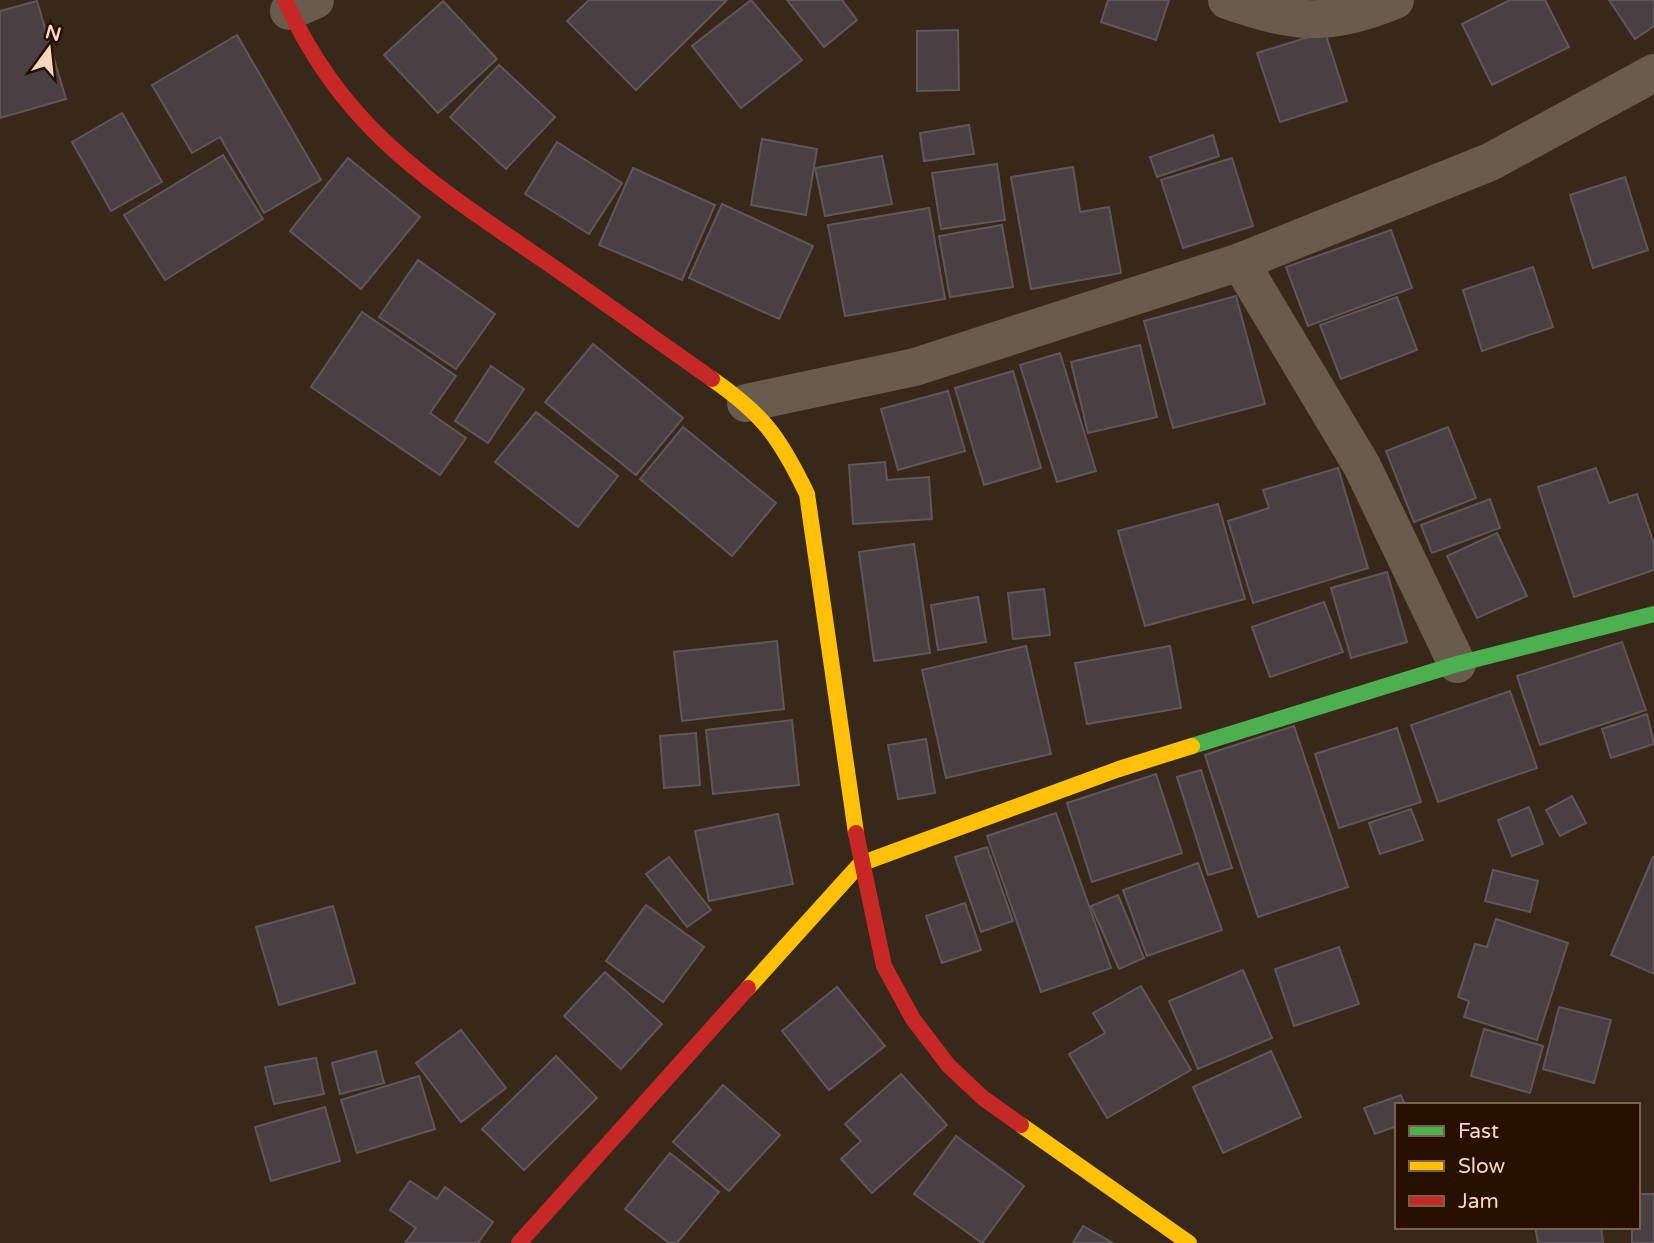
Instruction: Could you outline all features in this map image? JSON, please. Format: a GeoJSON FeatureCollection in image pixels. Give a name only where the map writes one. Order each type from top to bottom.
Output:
{"type":"FeatureCollection","features":[{"type":"Feature","properties":{"kind":"main road"},"geometry":{"type":"LineString","coordinates":[[296,4],[320,72],[364,125],[421,173],[746,402],[783,446],[807,494],[860,864],[884,966],[913,1019],[948,1065],[983,1098],[1189,1243]]}},
{"type":"Feature","properties":{"kind":"main road"},"geometry":{"type":"LineString","coordinates":[[519,1243],[860,864],[1118,769],[1457,664],[1654,614]]}},
{"type":"Feature","properties":{"kind":"street"},"geometry":{"type":"LineString","coordinates":[[1227,0],[1266,14],[1325,21],[1366,11],[1395,0]]}},
{"type":"Feature","properties":{"kind":"street"},"geometry":{"type":"LineString","coordinates":[[746,402],[915,367],[1240,262],[1490,163],[1654,73]]}},
{"type":"Feature","properties":{"kind":"street"},"geometry":{"type":"LineString","coordinates":[[1240,262],[1362,466],[1457,664]]}},
{"type":"Feature","properties":{"kind":"building"},"geometry":{"type":"Polygon","coordinates":[[[589,0],[727,0],[636,90],[567,21],[589,0]]]}},
{"type":"Feature","properties":{"kind":"building"},"geometry":{"type":"Polygon","coordinates":[[[751,0],[802,60],[741,108],[692,46],[751,0]]]}},
{"type":"Feature","properties":{"kind":"building"},"geometry":{"type":"Polygon","coordinates":[[[787,0],[842,0],[857,20],[824,47],[787,0]]]}},
{"type":"Feature","properties":{"kind":"building"},"geometry":{"type":"Polygon","coordinates":[[[1108,0],[1169,0],[1156,40],[1101,22],[1108,0]]]}},
{"type":"Feature","properties":{"kind":"building"},"geometry":{"type":"Polygon","coordinates":[[[1510,0],[1545,0],[1569,47],[1492,85],[1462,24],[1510,0]]]}},
{"type":"Feature","properties":{"kind":"building"},"geometry":{"type":"Polygon","coordinates":[[[1609,0],[1654,0],[1654,26],[1635,39],[1609,0]]]}},
{"type":"Feature","properties":{"kind":"building"},"geometry":{"type":"Polygon","coordinates":[[[37,1],[66,99],[0,118],[0,11],[37,1]]]}},
{"type":"Feature","properties":{"kind":"building"},"geometry":{"type":"Polygon","coordinates":[[[443,1],[497,59],[438,113],[384,55],[443,1]]]}},
{"type":"Feature","properties":{"kind":"building"},"geometry":{"type":"Polygon","coordinates":[[[958,30],[959,90],[917,91],[917,31],[958,30]]]}},
{"type":"Feature","properties":{"kind":"building"},"geometry":{"type":"Polygon","coordinates":[[[1325,32],[1347,101],[1280,122],[1257,53],[1325,32]]]}},
{"type":"Feature","properties":{"kind":"building"},"geometry":{"type":"Polygon","coordinates":[[[237,35],[321,180],[264,213],[220,137],[192,153],[152,85],[237,35]]]}},
{"type":"Feature","properties":{"kind":"building"},"geometry":{"type":"Polygon","coordinates":[[[499,65],[555,117],[506,169],[450,117],[499,65]]]}},
{"type":"Feature","properties":{"kind":"building"},"geometry":{"type":"Polygon","coordinates":[[[122,113],[162,182],[111,211],[72,142],[122,113]]]}},
{"type":"Feature","properties":{"kind":"building"},"geometry":{"type":"Polygon","coordinates":[[[969,125],[974,154],[924,161],[920,133],[969,125]]]}},
{"type":"Feature","properties":{"kind":"building"},"geometry":{"type":"Polygon","coordinates":[[[1213,135],[1219,156],[1157,177],[1150,157],[1213,135]]]}},
{"type":"Feature","properties":{"kind":"building"},"geometry":{"type":"Polygon","coordinates":[[[762,139],[817,149],[806,215],[751,205],[762,139]]]}},
{"type":"Feature","properties":{"kind":"building"},"geometry":{"type":"Polygon","coordinates":[[[557,142],[622,183],[589,234],[525,194],[557,142]]]}},
{"type":"Feature","properties":{"kind":"building"},"geometry":{"type":"Polygon","coordinates":[[[223,155],[263,219],[165,280],[124,215],[223,155]]]}},
{"type":"Feature","properties":{"kind":"building"},"geometry":{"type":"Polygon","coordinates":[[[882,156],[892,204],[825,216],[815,168],[882,156]]]}},
{"type":"Feature","properties":{"kind":"building"},"geometry":{"type":"Polygon","coordinates":[[[348,158],[420,217],[361,289],[290,231],[348,158]]]}},
{"type":"Feature","properties":{"kind":"building"},"geometry":{"type":"Polygon","coordinates":[[[1232,158],[1253,226],[1183,248],[1161,180],[1232,158]]]}},
{"type":"Feature","properties":{"kind":"building"},"geometry":{"type":"Polygon","coordinates":[[[997,164],[1005,220],[941,229],[932,173],[997,164]]]}},
{"type":"Feature","properties":{"kind":"building"},"geometry":{"type":"Polygon","coordinates":[[[1073,167],[1080,212],[1109,207],[1121,273],[1031,289],[1011,177],[1073,167]]]}},
{"type":"Feature","properties":{"kind":"building"},"geometry":{"type":"Polygon","coordinates":[[[633,168],[715,205],[682,280],[599,245],[633,168]]]}},
{"type":"Feature","properties":{"kind":"building"},"geometry":{"type":"Polygon","coordinates":[[[1625,177],[1648,250],[1593,268],[1570,195],[1625,177]]]}},
{"type":"Feature","properties":{"kind":"building"},"geometry":{"type":"Polygon","coordinates":[[[722,204],[813,246],[779,319],[689,278],[722,204]]]}},
{"type":"Feature","properties":{"kind":"building"},"geometry":{"type":"Polygon","coordinates":[[[929,208],[945,299],[845,316],[828,225],[929,208]]]}},
{"type":"Feature","properties":{"kind":"building"},"geometry":{"type":"Polygon","coordinates":[[[1002,225],[1013,287],[950,297],[939,236],[1002,225]]]}},
{"type":"Feature","properties":{"kind":"building"},"geometry":{"type":"Polygon","coordinates":[[[1391,230],[1412,288],[1308,326],[1286,267],[1391,230]]]}},
{"type":"Feature","properties":{"kind":"building"},"geometry":{"type":"Polygon","coordinates":[[[418,260],[495,314],[456,369],[379,317],[418,260]]]}},
{"type":"Feature","properties":{"kind":"building"},"geometry":{"type":"Polygon","coordinates":[[[1533,267],[1553,327],[1482,351],[1463,290],[1533,267]]]}},
{"type":"Feature","properties":{"kind":"building"},"geometry":{"type":"Polygon","coordinates":[[[1236,296],[1265,404],[1173,428],[1144,321],[1236,296]]]}},
{"type":"Feature","properties":{"kind":"building"},"geometry":{"type":"Polygon","coordinates":[[[1397,297],[1417,350],[1341,379],[1320,325],[1397,297]]]}},
{"type":"Feature","properties":{"kind":"building"},"geometry":{"type":"Polygon","coordinates":[[[362,312],[456,376],[430,413],[466,438],[440,475],[311,387],[362,312]]]}},
{"type":"Feature","properties":{"kind":"building"},"geometry":{"type":"Polygon","coordinates":[[[593,344],[683,418],[636,475],[545,402],[593,344]]]}},
{"type":"Feature","properties":{"kind":"building"},"geometry":{"type":"Polygon","coordinates":[[[1140,345],[1157,417],[1088,433],[1071,362],[1140,345]]]}},
{"type":"Feature","properties":{"kind":"building"},"geometry":{"type":"Polygon","coordinates":[[[1060,353],[1096,471],[1057,482],[1020,365],[1060,353]]]}},
{"type":"Feature","properties":{"kind":"building"},"geometry":{"type":"Polygon","coordinates":[[[491,366],[524,389],[488,443],[455,421],[491,366]]]}},
{"type":"Feature","properties":{"kind":"building"},"geometry":{"type":"Polygon","coordinates":[[[1013,371],[1041,468],[984,485],[955,388],[1013,371]]]}},
{"type":"Feature","properties":{"kind":"building"},"geometry":{"type":"Polygon","coordinates":[[[948,391],[965,451],[898,470],[881,409],[948,391]]]}},
{"type":"Feature","properties":{"kind":"building"},"geometry":{"type":"Polygon","coordinates":[[[536,412],[618,476],[578,527],[495,462],[536,412]]]}},
{"type":"Feature","properties":{"kind":"building"},"geometry":{"type":"Polygon","coordinates":[[[683,427],[776,503],[732,556],[640,479],[683,427]]]}},
{"type":"Feature","properties":{"kind":"building"},"geometry":{"type":"Polygon","coordinates":[[[1448,427],[1476,498],[1414,522],[1386,451],[1448,427]]]}},
{"type":"Feature","properties":{"kind":"building"},"geometry":{"type":"Polygon","coordinates":[[[885,462],[887,480],[929,477],[932,519],[853,524],[849,465],[885,462]]]}},
{"type":"Feature","properties":{"kind":"building"},"geometry":{"type":"Polygon","coordinates":[[[1338,468],[1368,568],[1253,603],[1228,521],[1269,508],[1263,490],[1338,468]]]}},
{"type":"Feature","properties":{"kind":"building"},"geometry":{"type":"Polygon","coordinates":[[[1596,468],[1609,503],[1637,494],[1654,544],[1654,570],[1574,597],[1538,487],[1596,468]]]}},
{"type":"Feature","properties":{"kind":"building"},"geometry":{"type":"Polygon","coordinates":[[[1490,499],[1500,528],[1432,553],[1421,525],[1490,499]]]}},
{"type":"Feature","properties":{"kind":"building"},"geometry":{"type":"Polygon","coordinates":[[[1218,504],[1245,599],[1145,626],[1118,531],[1218,504]]]}},
{"type":"Feature","properties":{"kind":"building"},"geometry":{"type":"Polygon","coordinates":[[[1497,533],[1527,596],[1477,618],[1447,556],[1497,533]]]}},
{"type":"Feature","properties":{"kind":"building"},"geometry":{"type":"Polygon","coordinates":[[[914,544],[930,653],[874,661],[859,552],[914,544]]]}},
{"type":"Feature","properties":{"kind":"building"},"geometry":{"type":"Polygon","coordinates":[[[1387,572],[1407,642],[1351,658],[1331,588],[1387,572]]]}},
{"type":"Feature","properties":{"kind":"building"},"geometry":{"type":"Polygon","coordinates":[[[1044,589],[1050,635],[1013,639],[1008,593],[1044,589]]]}},
{"type":"Feature","properties":{"kind":"building"},"geometry":{"type":"Polygon","coordinates":[[[978,597],[986,642],[938,650],[931,605],[978,597]]]}},
{"type":"Feature","properties":{"kind":"building"},"geometry":{"type":"Polygon","coordinates":[[[1324,602],[1343,652],[1270,677],[1252,627],[1324,602]]]}},
{"type":"Feature","properties":{"kind":"building"},"geometry":{"type":"Polygon","coordinates":[[[777,641],[784,709],[682,721],[674,652],[777,641]]]}},
{"type":"Feature","properties":{"kind":"building"},"geometry":{"type":"Polygon","coordinates":[[[1622,642],[1646,710],[1540,745],[1517,676],[1622,642]]]}},
{"type":"Feature","properties":{"kind":"building"},"geometry":{"type":"Polygon","coordinates":[[[1026,646],[1051,754],[946,778],[922,670],[1026,646]]]}},
{"type":"Feature","properties":{"kind":"building"},"geometry":{"type":"Polygon","coordinates":[[[1170,646],[1181,708],[1087,724],[1075,663],[1170,646]]]}},
{"type":"Feature","properties":{"kind":"building"},"geometry":{"type":"Polygon","coordinates":[[[1510,691],[1537,768],[1438,802],[1411,725],[1510,691]]]}},
{"type":"Feature","properties":{"kind":"building"},"geometry":{"type":"Polygon","coordinates":[[[1647,714],[1654,744],[1611,758],[1602,729],[1647,714]]]}},
{"type":"Feature","properties":{"kind":"building"},"geometry":{"type":"Polygon","coordinates":[[[792,720],[799,785],[713,794],[706,730],[792,720]]]}},
{"type":"Feature","properties":{"kind":"building"},"geometry":{"type":"Polygon","coordinates":[[[1294,726],[1348,887],[1258,917],[1205,755],[1294,726]]]}},
{"type":"Feature","properties":{"kind":"building"},"geometry":{"type":"Polygon","coordinates":[[[1397,728],[1421,802],[1339,828],[1315,754],[1397,728]]]}},
{"type":"Feature","properties":{"kind":"building"},"geometry":{"type":"Polygon","coordinates":[[[696,733],[700,785],[664,788],[660,736],[696,733]]]}},
{"type":"Feature","properties":{"kind":"building"},"geometry":{"type":"Polygon","coordinates":[[[926,739],[935,793],[898,799],[888,745],[926,739]]]}},
{"type":"Feature","properties":{"kind":"building"},"geometry":{"type":"Polygon","coordinates":[[[1201,770],[1232,868],[1208,875],[1177,777],[1201,770]]]}},
{"type":"Feature","properties":{"kind":"building"},"geometry":{"type":"Polygon","coordinates":[[[1156,774],[1182,853],[1092,882],[1067,803],[1156,774]]]}},
{"type":"Feature","properties":{"kind":"building"},"geometry":{"type":"Polygon","coordinates":[[[1572,796],[1586,823],[1560,836],[1546,810],[1572,796]]]}},
{"type":"Feature","properties":{"kind":"building"},"geometry":{"type":"Polygon","coordinates":[[[1529,807],[1543,844],[1512,856],[1498,820],[1529,807]]]}},
{"type":"Feature","properties":{"kind":"building"},"geometry":{"type":"Polygon","coordinates":[[[1411,809],[1423,840],[1380,854],[1369,823],[1411,809]]]}},
{"type":"Feature","properties":{"kind":"building"},"geometry":{"type":"Polygon","coordinates":[[[1056,813],[1111,968],[1041,992],[987,836],[1056,813]]]}},
{"type":"Feature","properties":{"kind":"building"},"geometry":{"type":"Polygon","coordinates":[[[778,814],[793,884],[709,901],[695,831],[778,814]]]}},
{"type":"Feature","properties":{"kind":"building"},"geometry":{"type":"Polygon","coordinates":[[[987,847],[1013,921],[981,932],[955,857],[987,847]]]}},
{"type":"Feature","properties":{"kind":"building"},"geometry":{"type":"Polygon","coordinates":[[[669,857],[711,910],[687,927],[646,874],[669,857]]]}},
{"type":"Feature","properties":{"kind":"building"},"geometry":{"type":"Polygon","coordinates":[[[1654,857],[1654,974],[1611,955],[1654,857]]]}},
{"type":"Feature","properties":{"kind":"building"},"geometry":{"type":"Polygon","coordinates":[[[1198,863],[1222,930],[1147,956],[1123,890],[1198,863]]]}},
{"type":"Feature","properties":{"kind":"building"},"geometry":{"type":"Polygon","coordinates":[[[1493,870],[1538,881],[1530,912],[1485,901],[1493,870]]]}},
{"type":"Feature","properties":{"kind":"building"},"geometry":{"type":"Polygon","coordinates":[[[1118,895],[1144,958],[1119,969],[1091,906],[1118,895]]]}},
{"type":"Feature","properties":{"kind":"building"},"geometry":{"type":"Polygon","coordinates":[[[965,903],[981,950],[942,963],[926,916],[965,903]]]}},
{"type":"Feature","properties":{"kind":"building"},"geometry":{"type":"Polygon","coordinates":[[[646,905],[704,947],[663,1002],[606,961],[646,905]]]}},
{"type":"Feature","properties":{"kind":"building"},"geometry":{"type":"Polygon","coordinates":[[[333,906],[355,983],[279,1005],[256,927],[333,906]]]}},
{"type":"Feature","properties":{"kind":"building"},"geometry":{"type":"Polygon","coordinates":[[[1496,919],[1568,943],[1537,1040],[1464,1017],[1469,1001],[1458,997],[1475,944],[1487,947],[1496,919]]]}},
{"type":"Feature","properties":{"kind":"building"},"geometry":{"type":"Polygon","coordinates":[[[1339,947],[1359,1004],[1294,1026],[1275,969],[1339,947]]]}},
{"type":"Feature","properties":{"kind":"building"},"geometry":{"type":"Polygon","coordinates":[[[1243,970],[1272,1038],[1198,1069],[1169,1001],[1243,970]]]}},
{"type":"Feature","properties":{"kind":"building"},"geometry":{"type":"Polygon","coordinates":[[[605,972],[662,1024],[621,1069],[564,1016],[605,972]]]}},
{"type":"Feature","properties":{"kind":"building"},"geometry":{"type":"Polygon","coordinates":[[[1141,986],[1191,1070],[1107,1118],[1069,1054],[1105,1033],[1093,1013],[1141,986]]]}},
{"type":"Feature","properties":{"kind":"building"},"geometry":{"type":"Polygon","coordinates":[[[837,987],[885,1046],[829,1090],[782,1031],[837,987]]]}},
{"type":"Feature","properties":{"kind":"building"},"geometry":{"type":"Polygon","coordinates":[[[1559,1007],[1611,1020],[1594,1083],[1543,1069],[1559,1007]]]}},
{"type":"Feature","properties":{"kind":"building"},"geometry":{"type":"Polygon","coordinates":[[[1484,1029],[1543,1046],[1530,1093],[1471,1076],[1484,1029]]]}},
{"type":"Feature","properties":{"kind":"building"},"geometry":{"type":"Polygon","coordinates":[[[461,1030],[506,1088],[461,1122],[416,1063],[461,1030]]]}},
{"type":"Feature","properties":{"kind":"building"},"geometry":{"type":"Polygon","coordinates":[[[376,1051],[384,1083],[340,1094],[332,1063],[376,1051]]]}},
{"type":"Feature","properties":{"kind":"building"},"geometry":{"type":"Polygon","coordinates":[[[1271,1051],[1301,1117],[1223,1153],[1193,1087],[1271,1051]]]}},
{"type":"Feature","properties":{"kind":"building"},"geometry":{"type":"Polygon","coordinates":[[[556,1056],[597,1098],[524,1170],[482,1129],[556,1056]]]}},
{"type":"Feature","properties":{"kind":"building"},"geometry":{"type":"Polygon","coordinates":[[[316,1058],[324,1094],[274,1104],[265,1067],[316,1058]]]}},
{"type":"Feature","properties":{"kind":"building"},"geometry":{"type":"Polygon","coordinates":[[[901,1074],[947,1125],[872,1193],[841,1159],[861,1141],[845,1124],[901,1074]]]}},
{"type":"Feature","properties":{"kind":"building"},"geometry":{"type":"Polygon","coordinates":[[[419,1076],[435,1129],[357,1153],[341,1100],[419,1076]]]}},
{"type":"Feature","properties":{"kind":"building"},"geometry":{"type":"Polygon","coordinates":[[[723,1085],[780,1135],[729,1191],[673,1142],[723,1085]]]}},
{"type":"Feature","properties":{"kind":"building"},"geometry":{"type":"Polygon","coordinates":[[[1401,1095],[1404,1103],[1395,1103],[1395,1127],[1375,1134],[1364,1108],[1401,1095]]]}},
{"type":"Feature","properties":{"kind":"building"},"geometry":{"type":"Polygon","coordinates":[[[325,1107],[340,1161],[271,1181],[255,1127],[325,1107]]]}},
{"type":"Feature","properties":{"kind":"building"},"geometry":{"type":"Polygon","coordinates":[[[956,1136],[1024,1186],[982,1243],[914,1194],[956,1136]]]}},
{"type":"Feature","properties":{"kind":"building"},"geometry":{"type":"Polygon","coordinates":[[[670,1153],[719,1192],[677,1243],[669,1243],[625,1209],[670,1153]]]}},
{"type":"Feature","properties":{"kind":"building"},"geometry":{"type":"Polygon","coordinates":[[[410,1181],[437,1199],[445,1187],[493,1222],[478,1243],[405,1243],[416,1228],[390,1210],[410,1181]]]}},
{"type":"Feature","properties":{"kind":"building"},"geometry":{"type":"Polygon","coordinates":[[[1640,1194],[1654,1194],[1654,1243],[1632,1243],[1632,1229],[1640,1229],[1640,1194]]]}},
{"type":"Feature","properties":{"kind":"building"},"geometry":{"type":"Polygon","coordinates":[[[1083,1226],[1113,1243],[1073,1243],[1083,1226]]]}},
{"type":"Feature","properties":{"kind":"building"},"geometry":{"type":"Polygon","coordinates":[[[1535,1229],[1601,1229],[1603,1243],[1538,1243],[1535,1229]]]}},
{"type":"Feature","properties":{"kind":"traffic: fast"},"geometry":{"type":"LineString","coordinates":[[1192,746],[1457,664],[1654,614]]}},
{"type":"Feature","properties":{"kind":"traffic: slow"},"geometry":{"type":"LineString","coordinates":[[712,379],[745,404],[769,429],[788,457],[807,494],[856,833]]}},
{"type":"Feature","properties":{"kind":"traffic: slow"},"geometry":{"type":"LineString","coordinates":[[748,988],[860,864],[1119,769],[1192,746]]}},
{"type":"Feature","properties":{"kind":"traffic: slow"},"geometry":{"type":"LineString","coordinates":[[1021,1125],[1189,1243]]}},
{"type":"Feature","properties":{"kind":"traffic: jam"},"geometry":{"type":"LineString","coordinates":[[285,0],[308,45],[334,84],[362,119],[393,150],[463,205],[712,379]]}},
{"type":"Feature","properties":{"kind":"traffic: jam"},"geometry":{"type":"LineString","coordinates":[[856,833],[884,966],[913,1019],[948,1065],[983,1098],[1021,1125]]}},
{"type":"Feature","properties":{"kind":"traffic: jam"},"geometry":{"type":"LineString","coordinates":[[519,1243],[748,988]]}}]}
